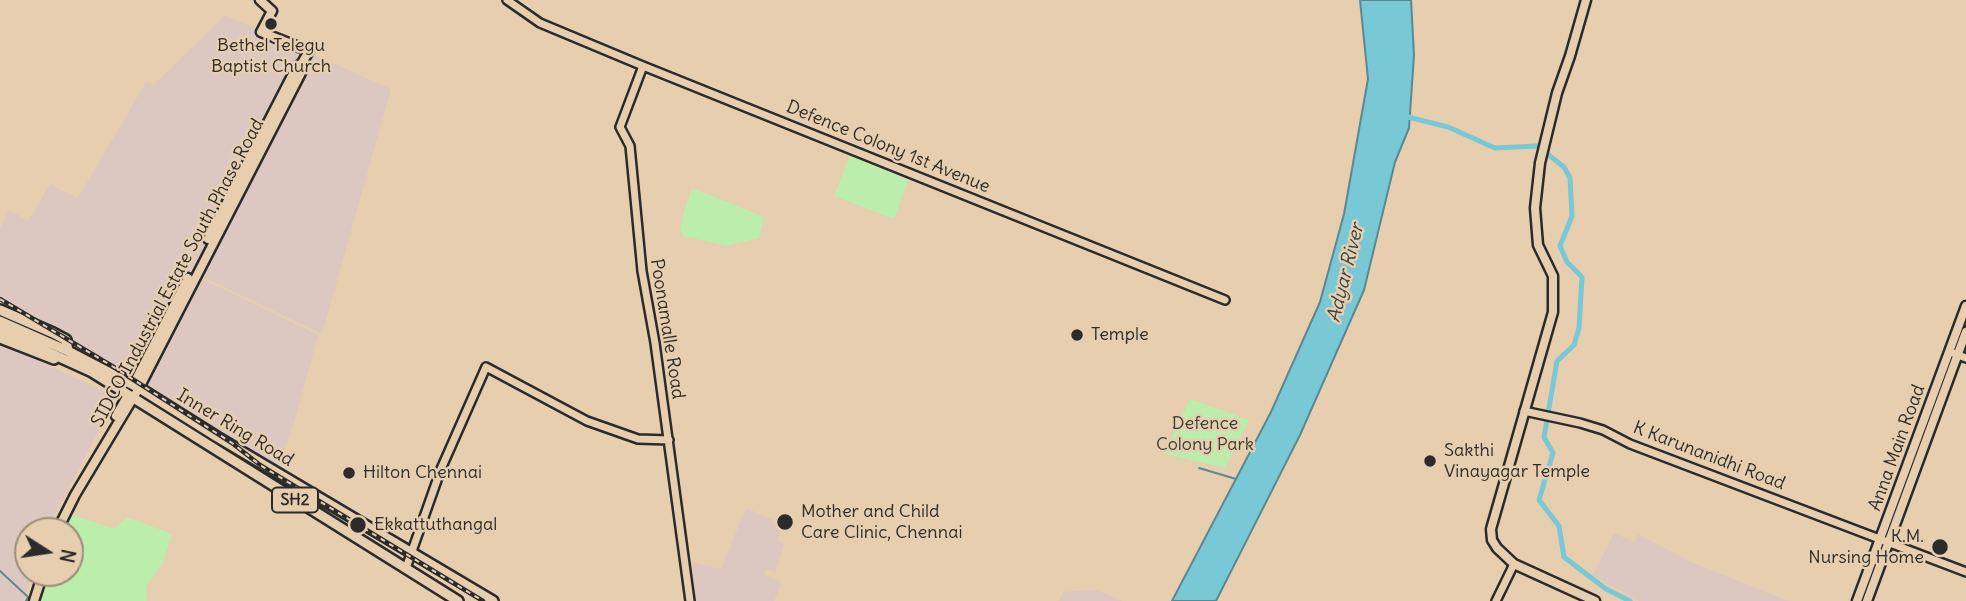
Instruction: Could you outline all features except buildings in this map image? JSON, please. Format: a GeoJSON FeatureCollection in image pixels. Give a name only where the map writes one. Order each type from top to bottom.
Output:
{"type":"FeatureCollection","features":[{"type":"Feature","properties":{"kind":"main road","name":"SIDCO Industrial Estate South Phase Road"},"geometry":{"type":"LineString","coordinates":[[62,517],[131,397],[296,68],[309,51],[261,32],[272,11],[260,0]]}},
{"type":"Feature","properties":{"kind":"main road"},"geometry":{"type":"LineString","coordinates":[[1586,0],[1557,93],[1540,161],[1535,208],[1538,245],[1553,276],[1553,312],[1491,529],[1492,540],[1497,548],[1514,564],[1595,601]]}},
{"type":"Feature","properties":{"kind":"main road","name":"Anna Main Road"},"geometry":{"type":"LineString","coordinates":[[1867,601],[1957,355],[1966,306]]}},
{"type":"Feature","properties":{"kind":"main road"},"geometry":{"type":"LineString","coordinates":[[0,310],[65,340],[66,354],[54,359],[0,338]]}},
{"type":"Feature","properties":{"kind":"main road","name":"SH2"},"geometry":{"type":"LineString","coordinates":[[0,321],[66,354]]}},
{"type":"Feature","properties":{"kind":"main road","name":"SH2"},"geometry":{"type":"LineString","coordinates":[[0,330],[30,338]]}},
{"type":"Feature","properties":{"kind":"main road","name":"Anna Main Road"},"geometry":{"type":"LineString","coordinates":[[1857,601],[1966,332]]}},
{"type":"Feature","properties":{"kind":"main road","name":"Inner Ring Road"},"geometry":{"type":"LineString","coordinates":[[66,354],[136,387],[492,601]]}},
{"type":"Feature","properties":{"kind":"main road","name":"Inner Ring Road"},"geometry":{"type":"LineString","coordinates":[[66,354],[458,601]]}},
{"type":"Feature","properties":{"kind":"main road"},"geometry":{"type":"LineString","coordinates":[[62,517],[131,397]]}},
{"type":"Feature","properties":{"kind":"street","name":"Defence Colony 1st Avenue"},"geometry":{"type":"LineString","coordinates":[[507,0],[540,23],[1225,300]]}},
{"type":"Feature","properties":{"kind":"street","name":"Poonamalle Road"},"geometry":{"type":"LineString","coordinates":[[643,66],[620,127],[630,146],[642,271],[669,440],[690,601]]}},
{"type":"Feature","properties":{"kind":"street"},"geometry":{"type":"LineString","coordinates":[[406,568],[441,468],[486,367],[587,421],[638,439],[669,440]]}},
{"type":"Feature","properties":{"kind":"street","name":"K Karunanidhi Road"},"geometry":{"type":"LineString","coordinates":[[1523,414],[1580,423],[1604,430],[1630,444],[1966,572]]}},
{"type":"Feature","properties":{"kind":"street"},"geometry":{"type":"LineString","coordinates":[[1496,601],[1514,564]]}},
{"type":"Feature","properties":{"kind":"shaded area"},"geometry":{"type":"Polygon","coordinates":[[[225,15],[391,89],[322,334],[195,273],[139,381],[49,326],[0,308],[0,229],[9,210],[28,221],[50,184],[78,198],[146,82],[154,85],[225,15]]]}},
{"type":"Feature","properties":{"kind":"shaded area"},"geometry":{"type":"Polygon","coordinates":[[[196,276],[318,335],[278,469],[142,381],[196,276]]]}},
{"type":"Feature","properties":{"kind":"shaded area"},"geometry":{"type":"Polygon","coordinates":[[[0,343],[116,397],[53,517],[14,517],[14,587],[28,587],[23,601],[0,601],[0,343]]]}},
{"type":"Feature","properties":{"kind":"shaded area"},"geometry":{"type":"Polygon","coordinates":[[[746,508],[773,520],[781,529],[778,541],[784,544],[775,573],[767,569],[763,574],[782,582],[774,601],[696,601],[691,562],[721,569],[746,508]]]}},
{"type":"Feature","properties":{"kind":"shaded area"},"geometry":{"type":"Polygon","coordinates":[[[1614,533],[1634,542],[1638,534],[1691,562],[1789,601],[1639,601],[1593,576],[1614,533]]]}},
{"type":"Feature","properties":{"kind":"shaded area"},"geometry":{"type":"Polygon","coordinates":[[[1096,590],[1123,601],[1059,601],[1063,592],[1096,590]]]}},
{"type":"Feature","properties":{"kind":"green space"},"geometry":{"type":"Polygon","coordinates":[[[850,155],[909,180],[894,219],[834,196],[850,155]]]}},
{"type":"Feature","properties":{"kind":"green space"},"geometry":{"type":"Polygon","coordinates":[[[692,188],[764,217],[759,238],[727,246],[683,236],[680,230],[692,188]]]}},
{"type":"Feature","properties":{"kind":"green space","name":"Defence Colony Park"},"geometry":{"type":"Polygon","coordinates":[[[1190,399],[1249,420],[1225,468],[1164,454],[1190,399]]]}},
{"type":"Feature","properties":{"kind":"green space"},"geometry":{"type":"Polygon","coordinates":[[[127,517],[172,534],[164,560],[146,587],[147,601],[37,601],[42,587],[84,587],[84,519],[114,529],[127,517]]]}},
{"type":"Feature","properties":{"kind":"water","name":"Adyar River"},"geometry":{"type":"Polygon","coordinates":[[[1360,0],[1411,0],[1414,55],[1409,128],[1395,162],[1364,290],[1300,435],[1216,601],[1172,601],[1271,412],[1320,302],[1344,214],[1368,79],[1360,0]]]}},
{"type":"Feature","properties":{"kind":"waterway"},"geometry":{"type":"LineString","coordinates":[[1404,116],[1448,127],[1495,148],[1537,146],[1564,167],[1570,178],[1572,216],[1560,246],[1567,262],[1582,277],[1579,328],[1574,345],[1557,361],[1544,437],[1553,453],[1539,500],[1559,526],[1564,557],[1606,589],[1630,601]]}},
{"type":"Feature","properties":{"kind":"waterway"},"geometry":{"type":"LineString","coordinates":[[1199,468],[1236,479]]}},
{"type":"Feature","properties":{"kind":"waterway"},"geometry":{"type":"LineString","coordinates":[[0,571],[28,597],[26,601]]}},
{"type":"Feature","properties":{"kind":"railway"},"geometry":{"type":"LineString","coordinates":[[0,299],[112,366],[232,443],[260,465],[483,601]]}},
{"type":"Feature","properties":{"kind":"place","name":"Bethel Telegu Baptist Church"},"geometry":{"type":"Point","coordinates":[271,24]}},
{"type":"Feature","properties":{"kind":"place","name":"Temple"},"geometry":{"type":"Point","coordinates":[1077,335]}},
{"type":"Feature","properties":{"kind":"place","name":"Sakthi Vinayagar Temple"},"geometry":{"type":"Point","coordinates":[1430,461]}},
{"type":"Feature","properties":{"kind":"place","name":"Hilton Chennai"},"geometry":{"type":"Point","coordinates":[349,473]}},
{"type":"Feature","properties":{"kind":"place","name":"Mother and Child Care Clinic, Chennai"},"geometry":{"type":"Point","coordinates":[785,522]}},
{"type":"Feature","properties":{"kind":"place","name":"Ekkattuthangal"},"geometry":{"type":"Point","coordinates":[358,525]}},
{"type":"Feature","properties":{"kind":"place","name":"K.M. Nursing Home"},"geometry":{"type":"Point","coordinates":[1940,547]}}]}
